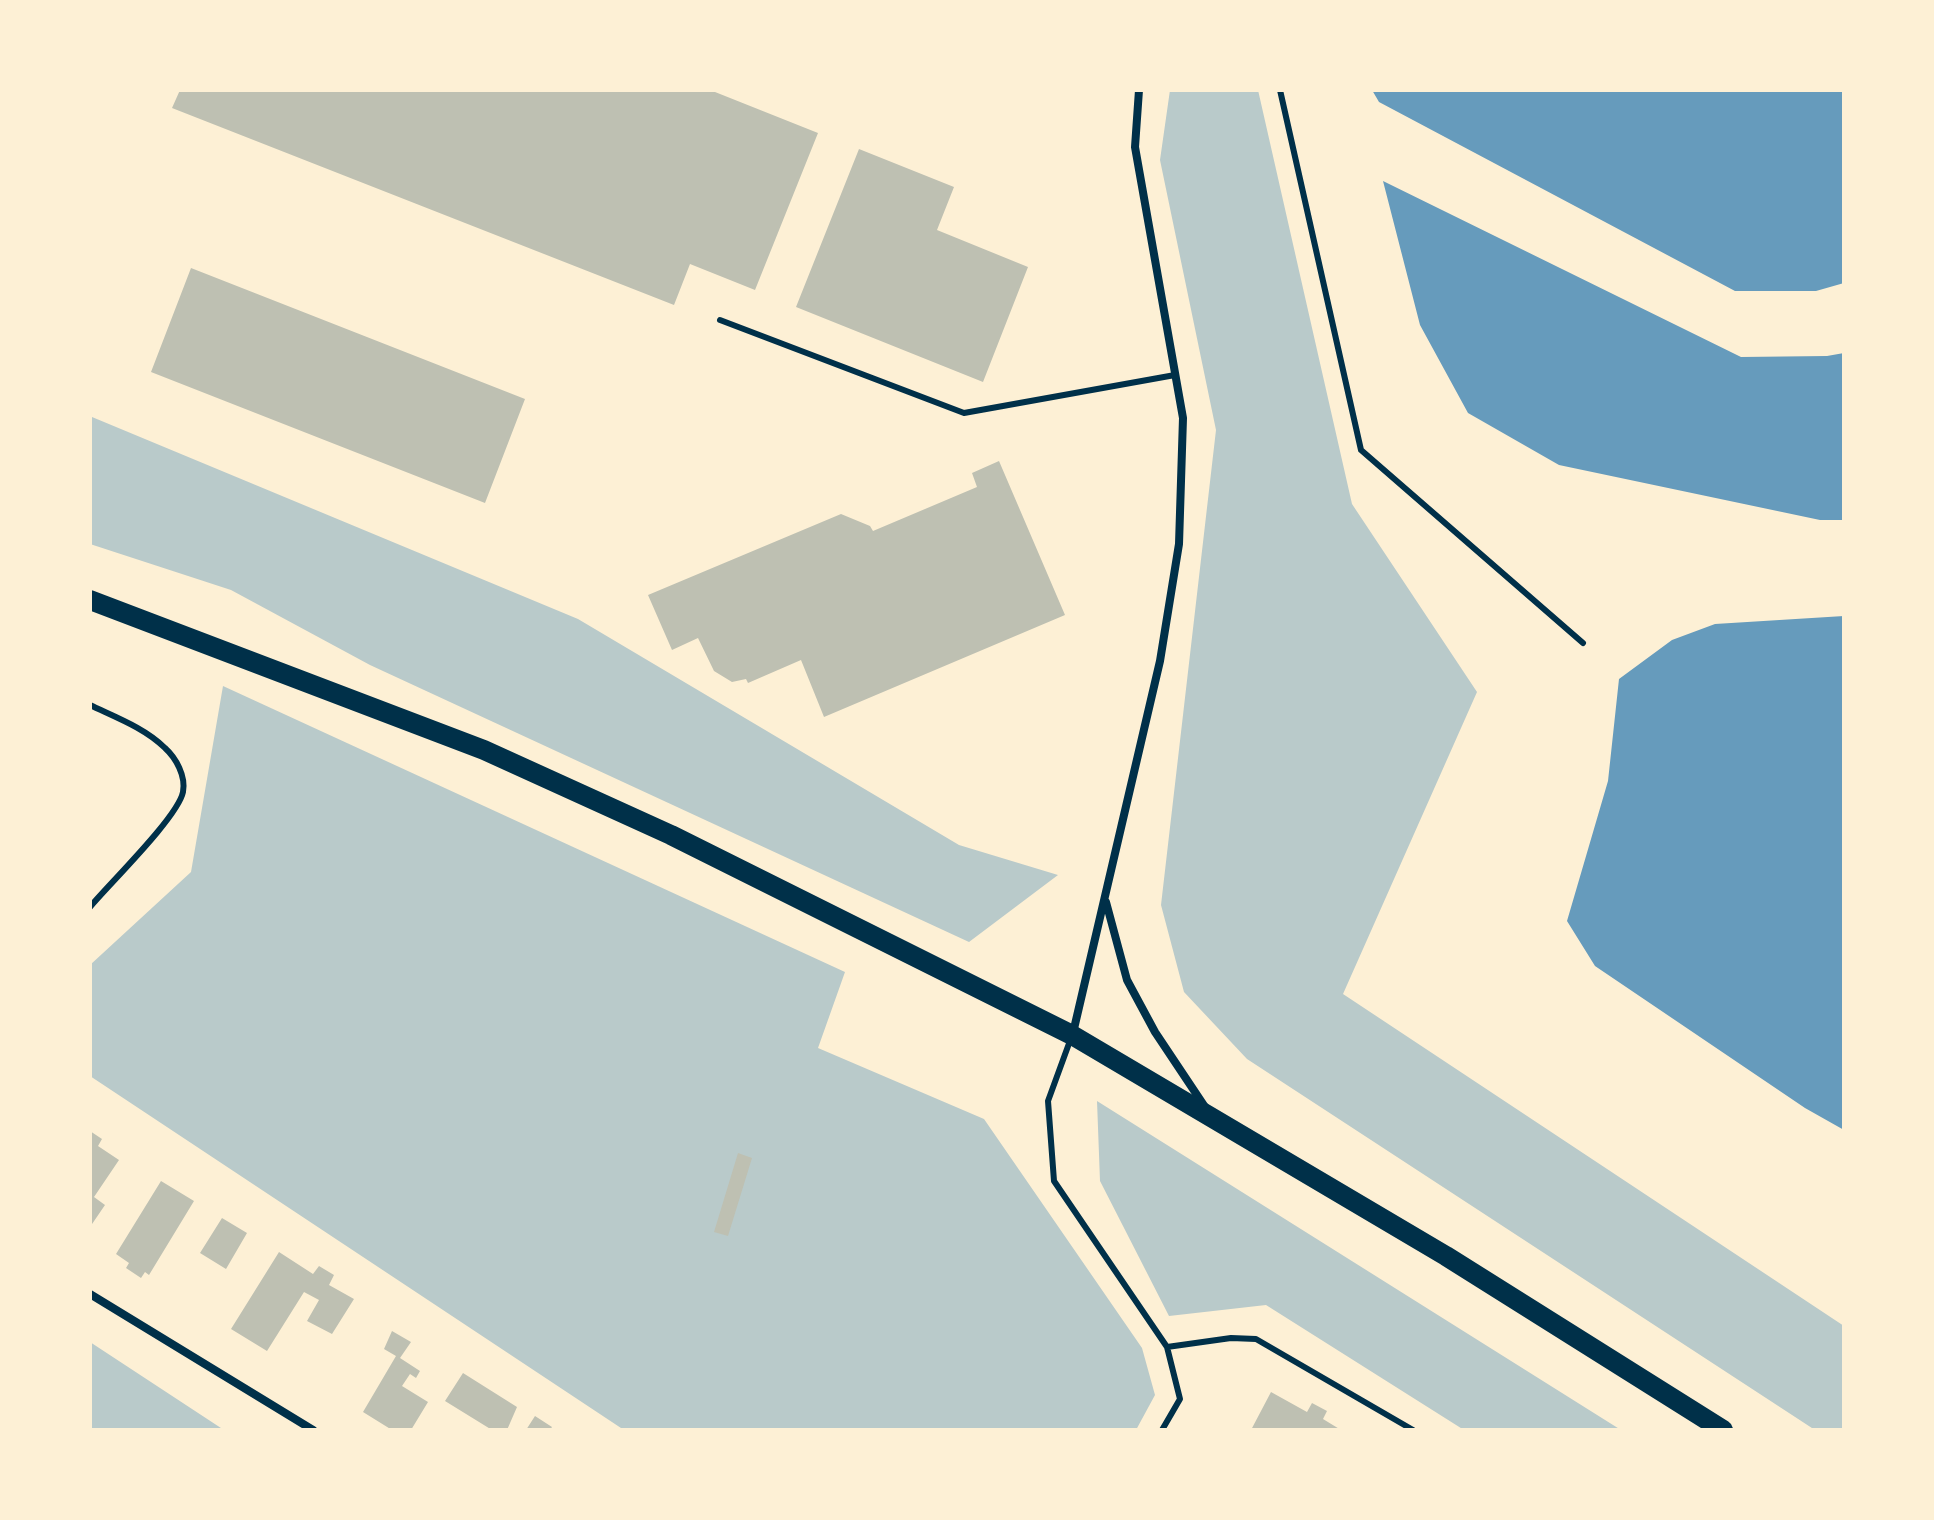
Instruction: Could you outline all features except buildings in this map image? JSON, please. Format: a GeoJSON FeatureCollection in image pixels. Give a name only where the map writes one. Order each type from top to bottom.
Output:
{"type":"FeatureCollection","features":[{"type":"Feature","properties":{"kind":"main road"},"geometry":{"type":"LineString","coordinates":[[90,600],[484,750],[671,835],[1072,1035],[1446,1256],[1723,1430]]}},
{"type":"Feature","properties":{"kind":"street"},"geometry":{"type":"LineString","coordinates":[[1072,1035],[1160,661],[1179,544],[1183,418],[1135,147],[1139,90]]}},
{"type":"Feature","properties":{"kind":"street"},"geometry":{"type":"LineString","coordinates":[[1105,900],[1127,980],[1155,1032],[1213,1118]]}},
{"type":"Feature","properties":{"kind":"street"},"geometry":{"type":"LineString","coordinates":[[90,1294],[313,1430]]}},
{"type":"Feature","properties":{"kind":"lane"},"geometry":{"type":"LineString","coordinates":[[1280,90],[1361,450],[1583,643]]}},
{"type":"Feature","properties":{"kind":"lane"},"geometry":{"type":"LineString","coordinates":[[720,320],[964,413],[1175,375]]}},
{"type":"Feature","properties":{"kind":"lane"},"geometry":{"type":"LineString","coordinates":[[90,705],[150,736],[166,748],[182,773],[184,789],[164,821],[90,907]]}},
{"type":"Feature","properties":{"kind":"lane"},"geometry":{"type":"LineString","coordinates":[[1072,1035],[1048,1101],[1054,1181],[1167,1347],[1180,1399],[1162,1430]]}},
{"type":"Feature","properties":{"kind":"lane"},"geometry":{"type":"LineString","coordinates":[[1167,1347],[1231,1338],[1256,1339],[1413,1430]]}},
{"type":"Feature","properties":{"kind":"shaded area"},"geometry":{"type":"Polygon","coordinates":[[[1170,90],[1258,90],[1352,504],[1477,692],[1343,994],[1844,1326],[1844,1430],[1815,1430],[1247,1059],[1184,992],[1161,905],[1216,430],[1160,160],[1170,90]]]}},
{"type":"Feature","properties":{"kind":"shaded area"},"geometry":{"type":"Polygon","coordinates":[[[92,417],[578,619],[959,845],[1058,875],[969,942],[370,665],[231,590],[90,544],[92,417]]]}},
{"type":"Feature","properties":{"kind":"shaded area"},"geometry":{"type":"Polygon","coordinates":[[[223,686],[845,972],[818,1048],[984,1119],[1142,1348],[1155,1395],[1136,1430],[624,1430],[90,1076],[90,965],[191,872],[223,686]]]}},
{"type":"Feature","properties":{"kind":"shaded area"},"geometry":{"type":"Polygon","coordinates":[[[1097,1101],[1621,1430],[1464,1430],[1266,1305],[1169,1316],[1100,1181],[1097,1101]]]}},
{"type":"Feature","properties":{"kind":"shaded area"},"geometry":{"type":"Polygon","coordinates":[[[90,1342],[224,1430],[90,1430],[90,1342]]]}},
{"type":"Feature","properties":{"kind":"water"},"geometry":{"type":"Polygon","coordinates":[[[1372,90],[1844,90],[1844,283],[1816,291],[1735,291],[1379,102],[1372,90]]]}},
{"type":"Feature","properties":{"kind":"water"},"geometry":{"type":"Polygon","coordinates":[[[1383,181],[1741,357],[1844,353],[1844,520],[1820,520],[1559,465],[1468,413],[1420,325],[1383,181]]]}},
{"type":"Feature","properties":{"kind":"water"},"geometry":{"type":"Polygon","coordinates":[[[1844,616],[1844,1130],[1805,1108],[1595,966],[1567,921],[1608,781],[1619,679],[1672,640],[1715,624],[1844,616]]]}}]}
